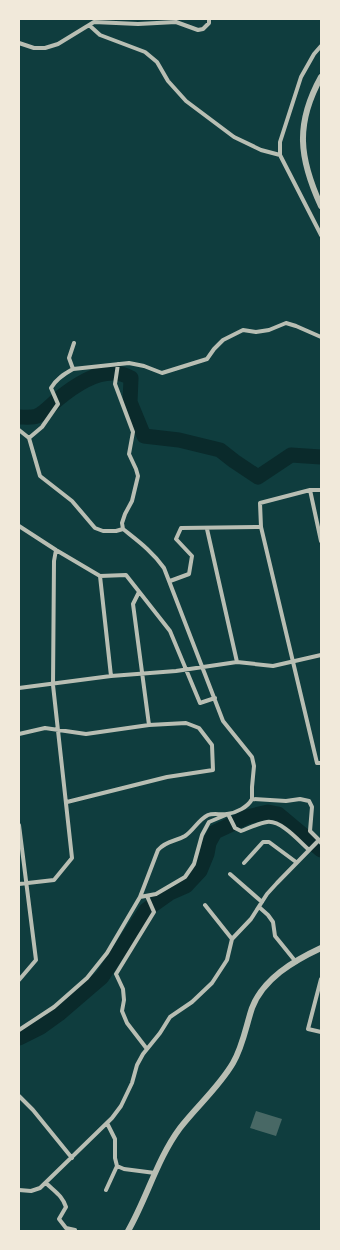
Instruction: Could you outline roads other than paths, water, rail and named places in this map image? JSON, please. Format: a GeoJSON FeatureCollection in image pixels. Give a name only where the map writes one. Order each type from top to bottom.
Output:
{"type":"FeatureCollection","features":[{"type":"Feature","properties":{"kind":"street"},"geometry":{"type":"LineString","coordinates":[[19,43],[34,48],[45,48],[58,44],[94,22],[125,24],[176,22],[198,30],[203,29],[209,23],[209,19]]}},
{"type":"Feature","properties":{"kind":"street"},"geometry":{"type":"LineString","coordinates":[[88,25],[100,35],[145,52],[157,62],[168,81],[186,101],[234,137],[261,150],[280,155]]}},
{"type":"Feature","properties":{"kind":"street"},"geometry":{"type":"LineString","coordinates":[[321,46],[314,54],[301,77],[280,142],[280,155],[321,235]]}},
{"type":"Feature","properties":{"kind":"street"},"geometry":{"type":"LineString","coordinates":[[321,77],[312,92],[306,110],[303,127],[303,150],[307,173],[321,206]]}},
{"type":"Feature","properties":{"kind":"street"},"geometry":{"type":"LineString","coordinates":[[29,438],[42,427],[58,404],[51,388],[55,381],[73,369],[129,363],[144,366],[162,373],[207,359],[223,340],[243,330],[256,332],[269,330],[286,323],[321,336]]}},
{"type":"Feature","properties":{"kind":"street"},"geometry":{"type":"LineString","coordinates":[[73,369],[69,358],[74,343]]}},
{"type":"Feature","properties":{"kind":"street"},"geometry":{"type":"LineString","coordinates":[[118,364],[115,384],[133,432],[129,454],[138,476],[132,501],[122,523],[123,529],[146,547],[164,568],[224,721],[252,757],[254,766],[252,799],[250,803],[240,810],[209,822],[202,834],[194,864],[184,877],[156,894],[140,897]]}},
{"type":"Feature","properties":{"kind":"street"},"geometry":{"type":"LineString","coordinates":[[19,430],[29,438],[40,476],[72,501],[96,528],[103,531],[116,531],[123,529]]}},
{"type":"Feature","properties":{"kind":"street"},"geometry":{"type":"LineString","coordinates":[[321,490],[310,490],[260,503],[261,527],[317,763],[321,763]]}},
{"type":"Feature","properties":{"kind":"street"},"geometry":{"type":"LineString","coordinates":[[310,490],[321,541]]}},
{"type":"Feature","properties":{"kind":"street"},"geometry":{"type":"LineString","coordinates":[[19,526],[100,576],[126,575],[170,631],[200,703],[215,698]]}},
{"type":"Feature","properties":{"kind":"street"},"geometry":{"type":"LineString","coordinates":[[170,581],[189,574],[192,556],[176,538],[181,528],[261,527]]}},
{"type":"Feature","properties":{"kind":"street"},"geometry":{"type":"LineString","coordinates":[[207,528],[238,662]]}},
{"type":"Feature","properties":{"kind":"street"},"geometry":{"type":"LineString","coordinates":[[19,884],[54,880],[72,858],[53,685],[54,561],[56,550]]}},
{"type":"Feature","properties":{"kind":"street"},"geometry":{"type":"LineString","coordinates":[[100,576],[111,676]]}},
{"type":"Feature","properties":{"kind":"street"},"geometry":{"type":"LineString","coordinates":[[139,592],[133,604],[149,725]]}},
{"type":"Feature","properties":{"kind":"street"},"geometry":{"type":"LineString","coordinates":[[19,688],[53,685],[111,676],[176,671],[238,662],[273,666],[321,655]]}},
{"type":"Feature","properties":{"kind":"street"},"geometry":{"type":"LineString","coordinates":[[19,734],[45,728],[86,734],[149,725],[186,723],[199,728],[212,745],[213,770],[167,777],[67,802]]}},
{"type":"Feature","properties":{"kind":"street"},"geometry":{"type":"LineString","coordinates":[[19,1190],[31,1192],[40,1188],[107,1123],[121,1106],[132,1083],[137,1065],[170,1017],[192,1002],[212,984],[227,960],[232,938],[251,919],[277,883],[309,848],[319,841],[310,831],[312,807],[308,801],[300,799],[252,799]]}},
{"type":"Feature","properties":{"kind":"street"},"geometry":{"type":"LineString","coordinates":[[228,814],[235,828],[241,831],[268,822],[274,822],[309,848]]}},
{"type":"Feature","properties":{"kind":"street"},"geometry":{"type":"LineString","coordinates":[[19,1030],[54,1007],[87,978],[107,953],[140,897],[158,850],[163,844],[184,836],[193,830],[200,820],[209,815],[228,814]]}},
{"type":"Feature","properties":{"kind":"street"},"geometry":{"type":"LineString","coordinates":[[19,825],[36,960],[19,980]]}},
{"type":"Feature","properties":{"kind":"street"},"geometry":{"type":"LineString","coordinates":[[244,863],[263,842],[269,842],[296,862]]}},
{"type":"Feature","properties":{"kind":"street"},"geometry":{"type":"LineString","coordinates":[[230,874],[262,902]]}},
{"type":"Feature","properties":{"kind":"street"},"geometry":{"type":"LineString","coordinates":[[147,896],[154,912],[116,974],[123,989],[124,1000],[122,1011],[126,1023],[147,1049]]}},
{"type":"Feature","properties":{"kind":"street"},"geometry":{"type":"LineString","coordinates":[[205,905],[232,938]]}},
{"type":"Feature","properties":{"kind":"street"},"geometry":{"type":"LineString","coordinates":[[259,907],[273,922],[275,936],[296,962]]}},
{"type":"Feature","properties":{"kind":"street"},"geometry":{"type":"LineString","coordinates":[[128,1231],[137,1216],[166,1150],[180,1129],[233,1064],[239,1052],[252,1009],[258,995],[267,983],[296,962],[321,948]]}},
{"type":"Feature","properties":{"kind":"street"},"geometry":{"type":"LineString","coordinates":[[321,979],[308,1029],[321,1032]]}},
{"type":"Feature","properties":{"kind":"street"},"geometry":{"type":"LineString","coordinates":[[19,1096],[33,1110],[72,1158]]}},
{"type":"Feature","properties":{"kind":"street"},"geometry":{"type":"LineString","coordinates":[[106,1190],[117,1166],[115,1158],[115,1138],[107,1123]]}},
{"type":"Feature","properties":{"kind":"street"},"geometry":{"type":"LineString","coordinates":[[117,1166],[124,1169],[155,1173]]}},
{"type":"Feature","properties":{"kind":"street"},"geometry":{"type":"LineString","coordinates":[[46,1183],[63,1198],[66,1207],[59,1219],[66,1228],[75,1230]]}},
{"type":"Feature","properties":{"kind":"waterway"},"geometry":{"type":"LineString","coordinates":[[19,417],[33,417],[40,415],[73,388],[92,377],[102,374],[121,374],[131,378],[130,402],[144,436],[179,440],[220,450],[258,477],[291,455],[321,457]]}},
{"type":"Feature","properties":{"kind":"waterway"},"geometry":{"type":"LineString","coordinates":[[19,1038],[41,1027],[59,1014],[102,977],[146,910],[170,893],[186,886],[200,871],[207,854],[209,843],[215,832],[247,817],[268,812],[278,814],[321,850]]}}]}
